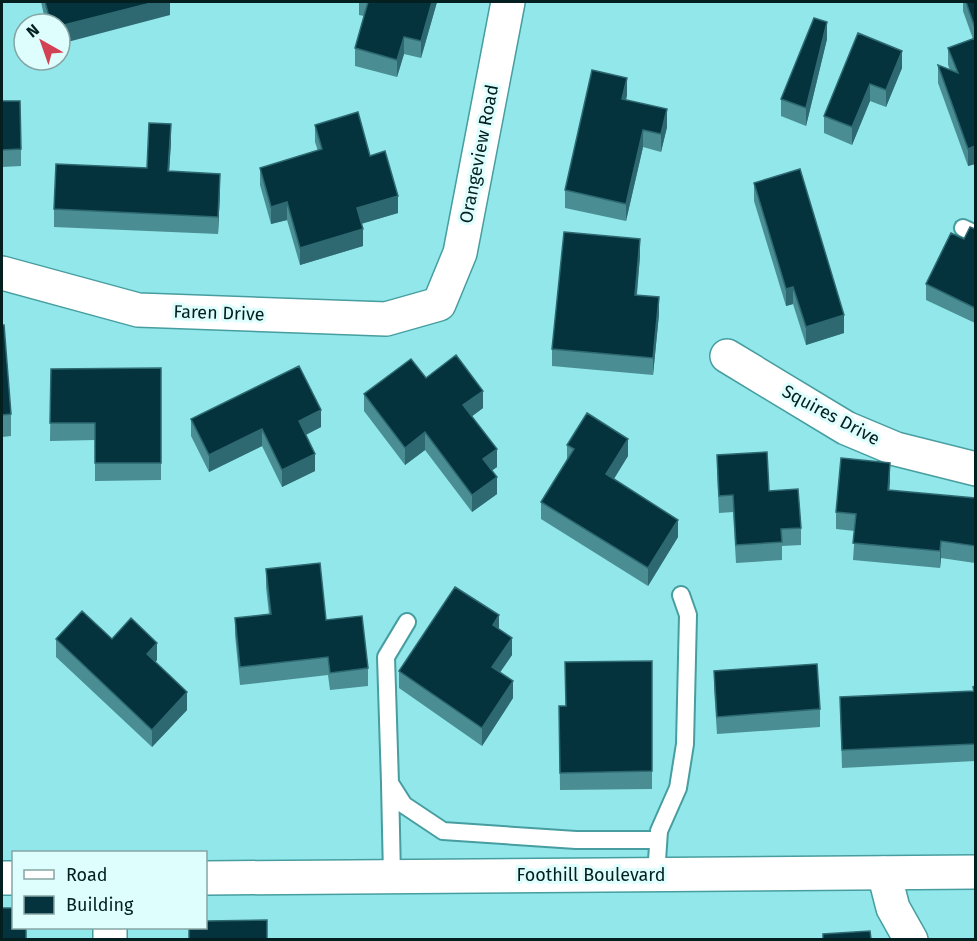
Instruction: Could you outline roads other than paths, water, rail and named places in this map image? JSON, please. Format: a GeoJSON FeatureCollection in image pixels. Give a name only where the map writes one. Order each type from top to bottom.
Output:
{"type":"FeatureCollection","features":[{"type":"Feature","properties":{"kind":"street","name":"Orangeview Road"},"geometry":{"type":"LineString","coordinates":[[439,304],[460,254],[508,2]]}},
{"type":"Feature","properties":{"kind":"street","name":"Faren Drive"},"geometry":{"type":"LineString","coordinates":[[2,273],[138,310],[386,319],[439,304]]}},
{"type":"Feature","properties":{"kind":"street","name":"Squires Drive"},"geometry":{"type":"LineString","coordinates":[[727,356],[846,428],[896,449],[975,469]]}},
{"type":"Feature","properties":{"kind":"street","name":"Foothill Boulevard"},"geometry":{"type":"LineString","coordinates":[[207,878],[975,872]]}},
{"type":"Feature","properties":{"kind":"street"},"geometry":{"type":"LineString","coordinates":[[884,873],[893,909],[911,939]]}},
{"type":"Feature","properties":{"kind":"lane"},"geometry":{"type":"LineString","coordinates":[[656,875],[659,831],[678,788],[685,744],[688,615],[681,595]]}},
{"type":"Feature","properties":{"kind":"lane"},"geometry":{"type":"LineString","coordinates":[[392,876],[386,657],[407,622]]}},
{"type":"Feature","properties":{"kind":"lane"},"geometry":{"type":"LineString","coordinates":[[390,783],[404,805],[443,831],[576,840],[658,840]]}}]}
